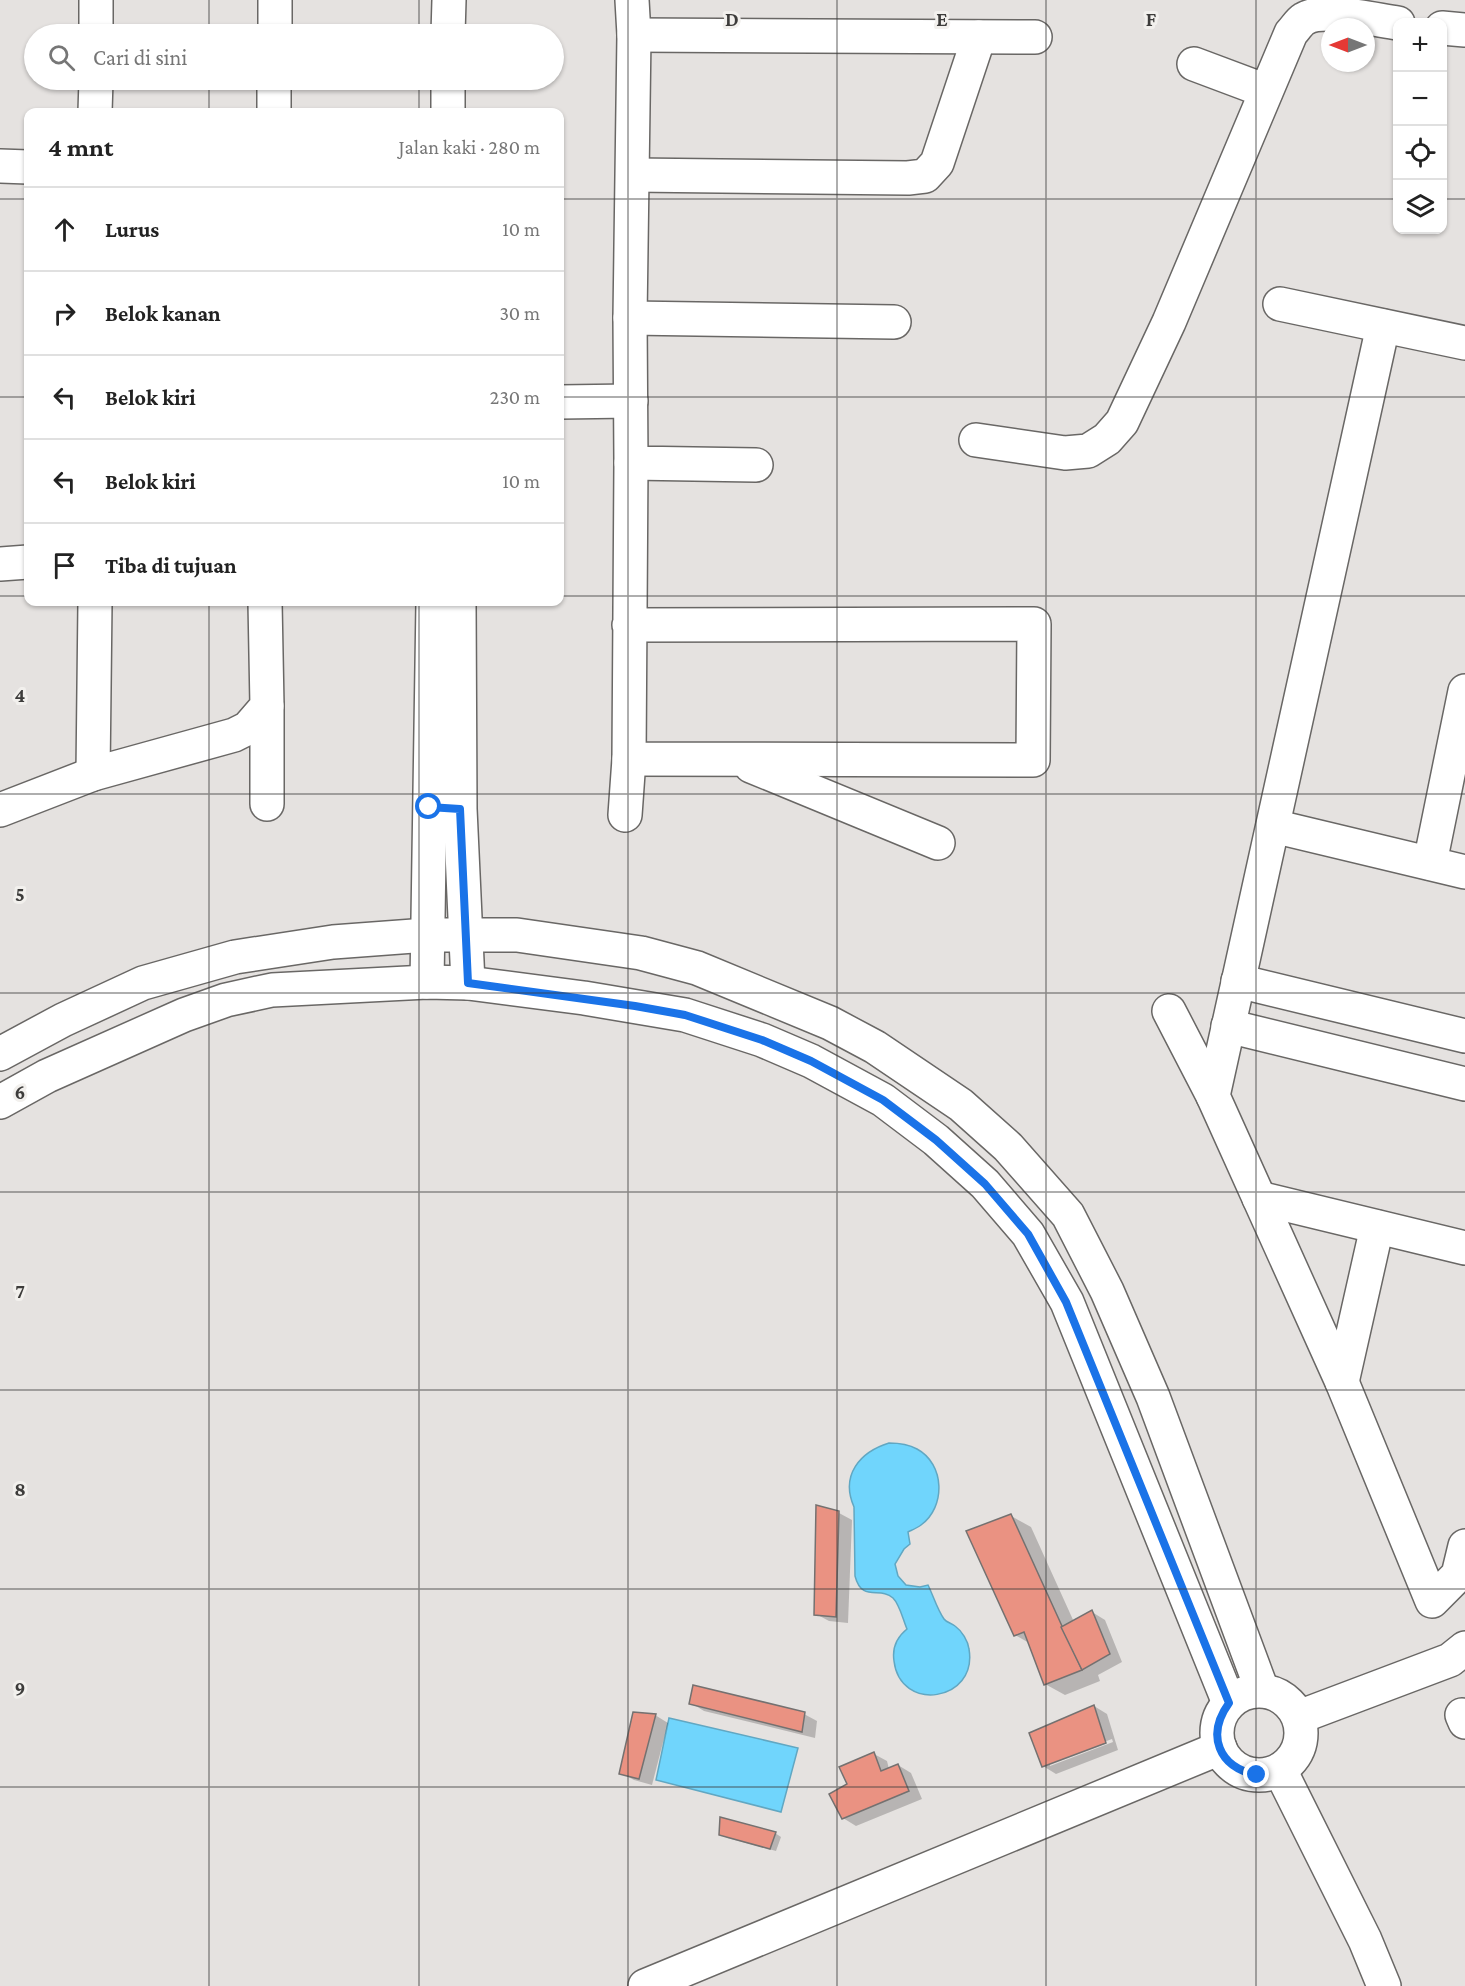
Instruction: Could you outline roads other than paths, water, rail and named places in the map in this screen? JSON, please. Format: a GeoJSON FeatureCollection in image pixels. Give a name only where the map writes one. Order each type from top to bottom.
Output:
{"type":"FeatureCollection","features":[{"type":"Feature","properties":{"kind":"street"},"geometry":{"type":"LineString","coordinates":[[96,0],[96,24]]}},
{"type":"Feature","properties":{"kind":"street"},"geometry":{"type":"LineString","coordinates":[[275,0],[275,24]]}},
{"type":"Feature","properties":{"kind":"street"},"geometry":{"type":"LineString","coordinates":[[448,24],[449,0]]}},
{"type":"Feature","properties":{"kind":"street"},"geometry":{"type":"LineString","coordinates":[[625,815],[629,759],[630,318],[634,35],[632,0]]}},
{"type":"Feature","properties":{"kind":"street"},"geometry":{"type":"LineString","coordinates":[[976,440],[1065,453],[1088,451],[1107,439],[1122,422],[1169,322],[1292,33],[1303,19],[1316,14],[1334,14],[1393,22]]}},
{"type":"Feature","properties":{"kind":"street"},"geometry":{"type":"LineString","coordinates":[[1447,28],[1465,30]]}},
{"type":"Feature","properties":{"kind":"street"},"geometry":{"type":"LineString","coordinates":[[634,35],[1035,37]]}},
{"type":"Feature","properties":{"kind":"street"},"geometry":{"type":"LineString","coordinates":[[633,175],[908,178],[924,176],[937,163],[979,37]]}},
{"type":"Feature","properties":{"kind":"street"},"geometry":{"type":"LineString","coordinates":[[1194,64],[1266,91]]}},
{"type":"Feature","properties":{"kind":"street"},"geometry":{"type":"LineString","coordinates":[[95,108],[96,90]]}},
{"type":"Feature","properties":{"kind":"street"},"geometry":{"type":"LineString","coordinates":[[274,90],[274,108]]}},
{"type":"Feature","properties":{"kind":"street"},"geometry":{"type":"LineString","coordinates":[[448,90],[448,108]]}},
{"type":"Feature","properties":{"kind":"street"},"geometry":{"type":"LineString","coordinates":[[0,166],[24,167]]}},
{"type":"Feature","properties":{"kind":"street"},"geometry":{"type":"LineString","coordinates":[[1280,304],[1465,343]]}},
{"type":"Feature","properties":{"kind":"street"},"geometry":{"type":"LineString","coordinates":[[630,318],[894,322]]}},
{"type":"Feature","properties":{"kind":"street"},"geometry":{"type":"LineString","coordinates":[[1213,1096],[1383,326]]}},
{"type":"Feature","properties":{"kind":"street"},"geometry":{"type":"LineString","coordinates":[[564,402],[631,401]]}},
{"type":"Feature","properties":{"kind":"street"},"geometry":{"type":"LineString","coordinates":[[631,463],[756,465]]}},
{"type":"Feature","properties":{"kind":"street"},"geometry":{"type":"LineString","coordinates":[[0,564],[24,562]]}},
{"type":"Feature","properties":{"kind":"street"},"geometry":{"type":"LineString","coordinates":[[93,774],[95,606]]}},
{"type":"Feature","properties":{"kind":"street"},"geometry":{"type":"LineString","coordinates":[[265,606],[267,804]]}},
{"type":"Feature","properties":{"kind":"street"},"geometry":{"type":"LineString","coordinates":[[432,606],[444,808],[467,934],[468,983]]}},
{"type":"Feature","properties":{"kind":"street"},"geometry":{"type":"LineString","coordinates":[[427,982],[427,935],[444,808],[459,606]]}},
{"type":"Feature","properties":{"kind":"street"},"geometry":{"type":"LineString","coordinates":[[629,625],[1034,624],[1033,760],[629,759]]}},
{"type":"Feature","properties":{"kind":"street"},"geometry":{"type":"LineString","coordinates":[[1430,863],[1465,691]]}},
{"type":"Feature","properties":{"kind":"street"},"geometry":{"type":"LineString","coordinates":[[0,810],[93,774],[234,735],[248,728],[267,706]]}},
{"type":"Feature","properties":{"kind":"street"},"geometry":{"type":"LineString","coordinates":[[735,759],[938,843]]}},
{"type":"Feature","properties":{"kind":"street"},"geometry":{"type":"LineString","coordinates":[[1273,826],[1465,872]]}},
{"type":"Feature","properties":{"kind":"street"},"geometry":{"type":"LineString","coordinates":[[0,1054],[63,1020],[143,983],[224,961],[333,942],[427,935],[517,935],[641,953],[697,968],[830,1023],[875,1047],[961,1105],[1008,1147],[1068,1215],[1107,1291],[1153,1397],[1262,1690]]}},
{"type":"Feature","properties":{"kind":"street"},"geometry":{"type":"LineString","coordinates":[[1238,981],[1465,1036]]}},
{"type":"Feature","properties":{"kind":"street"},"geometry":{"type":"LineString","coordinates":[[2,1097],[183,1015],[226,1000],[272,990],[427,982],[468,983],[685,1015],[762,1040],[811,1061],[883,1100],[936,1140],[985,1184],[1028,1234],[1066,1302],[1229,1703]]}},
{"type":"Feature","properties":{"kind":"street"},"geometry":{"type":"LineString","coordinates":[[1169,1011],[1213,1096],[1342,1383],[1432,1600],[1458,1575],[1465,1546]]}},
{"type":"Feature","properties":{"kind":"street"},"geometry":{"type":"LineString","coordinates":[[1228,1026],[1465,1084]]}},
{"type":"Feature","properties":{"kind":"street"},"geometry":{"type":"LineString","coordinates":[[1259,1198],[1465,1248]]}},
{"type":"Feature","properties":{"kind":"street"},"geometry":{"type":"LineString","coordinates":[[1342,1383],[1377,1227]]}},
{"type":"Feature","properties":{"kind":"street"},"geometry":{"type":"LineString","coordinates":[[1142,1485],[1182,1474]]}},
{"type":"Feature","properties":{"kind":"street"},"geometry":{"type":"LineString","coordinates":[[1299,1717],[1450,1660],[1465,1648]]}},
{"type":"Feature","properties":{"kind":"street"},"geometry":{"type":"LineString","coordinates":[[1250,1691],[1274,1692],[1284,1698],[1293,1706],[1302,1729],[1297,1753],[1280,1770],[1269,1775],[1245,1773],[1234,1767],[1220,1749],[1217,1736],[1218,1724],[1229,1703],[1238,1695],[1250,1691]]}},
{"type":"Feature","properties":{"kind":"street"},"geometry":{"type":"LineString","coordinates":[[645,1986],[1220,1749]]}},
{"type":"Feature","properties":{"kind":"street"},"geometry":{"type":"LineString","coordinates":[[1280,1770],[1365,1940],[1384,1986]]}},
{"type":"Feature","properties":{"kind":"water"},"geometry":{"type":"Polygon","coordinates":[[[889,1443],[903,1444],[917,1449],[933,1465],[937,1475],[939,1486],[935,1508],[921,1525],[908,1532],[910,1544],[895,1564],[898,1576],[906,1585],[920,1587],[928,1585],[944,1619],[958,1628],[969,1649],[969,1667],[962,1681],[951,1690],[937,1694],[923,1694],[910,1689],[899,1678],[894,1652],[898,1639],[907,1629],[899,1609],[893,1598],[888,1595],[862,1589],[855,1576],[854,1507],[849,1485],[851,1475],[855,1466],[869,1452],[889,1443]]]}},
{"type":"Feature","properties":{"kind":"water"},"geometry":{"type":"Polygon","coordinates":[[[669,1718],[798,1748],[781,1812],[656,1780],[669,1718]]]}}]}
